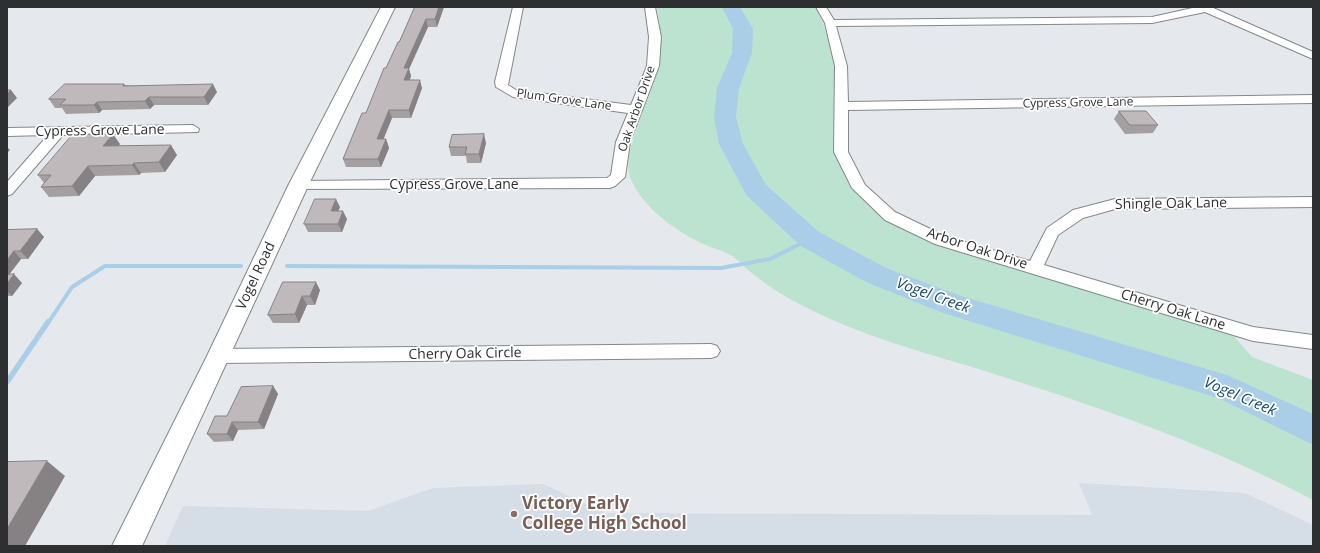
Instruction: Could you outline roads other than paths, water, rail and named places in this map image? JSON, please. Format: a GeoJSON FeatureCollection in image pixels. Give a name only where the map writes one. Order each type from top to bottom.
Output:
{"type":"FeatureCollection","features":[{"type":"Feature","properties":{"kind":"street","name":"Vogel Road"},"geometry":{"type":"LineString","coordinates":[[127,546],[219,356],[298,186],[388,7]]}},
{"type":"Feature","properties":{"kind":"street","name":"Plum Grove Lane"},"geometry":{"type":"LineString","coordinates":[[518,7],[501,82],[502,86],[513,93],[637,110]]}},
{"type":"Feature","properties":{"kind":"street","name":"Oak Arbor Drive"},"geometry":{"type":"LineString","coordinates":[[610,183],[618,177],[623,142],[637,110],[653,66],[655,37],[650,7]]}},
{"type":"Feature","properties":{"kind":"street","name":"Arbor Oak Drive"},"geometry":{"type":"LineString","coordinates":[[821,7],[830,23],[841,66],[841,152],[859,188],[890,216],[940,240],[1035,268]]}},
{"type":"Feature","properties":{"kind":"street"},"geometry":{"type":"LineString","coordinates":[[830,23],[1152,20],[1203,8],[1313,56]]}},
{"type":"Feature","properties":{"kind":"street","name":"Cypress Grove Lane"},"geometry":{"type":"LineString","coordinates":[[842,106],[1313,99]]}},
{"type":"Feature","properties":{"kind":"street","name":"Cypress Grove Lane"},"geometry":{"type":"LineString","coordinates":[[7,132],[193,129]]}},
{"type":"Feature","properties":{"kind":"street"},"geometry":{"type":"LineString","coordinates":[[7,191],[59,131]]}},
{"type":"Feature","properties":{"kind":"street","name":"Cypress Grove Lane"},"geometry":{"type":"LineString","coordinates":[[298,186],[610,183]]}},
{"type":"Feature","properties":{"kind":"street","name":"Shingle Oak Lane"},"geometry":{"type":"LineString","coordinates":[[1035,268],[1052,232],[1078,214],[1115,204],[1313,202]]}},
{"type":"Feature","properties":{"kind":"street","name":"Cherry Oak Lane"},"geometry":{"type":"LineString","coordinates":[[1035,268],[1253,334],[1313,342]]}},
{"type":"Feature","properties":{"kind":"street","name":"Cherry Oak Circle"},"geometry":{"type":"LineString","coordinates":[[219,356],[711,351]]}},
{"type":"Feature","properties":{"kind":"waterway","name":"Vogel Creek"},"geometry":{"type":"LineString","coordinates":[[731,7],[743,29],[742,53],[728,88],[725,117],[731,144],[756,190],[810,239],[876,275],[953,305],[1227,388],[1313,430]]}},
{"type":"Feature","properties":{"kind":"waterway"},"geometry":{"type":"LineString","coordinates":[[287,266],[721,268],[770,259],[810,239]]}},
{"type":"Feature","properties":{"kind":"waterway"},"geometry":{"type":"LineString","coordinates":[[48,323],[72,287],[105,266],[241,266]]}},
{"type":"Feature","properties":{"kind":"waterway"},"geometry":{"type":"LineString","coordinates":[[7,382],[48,322]]}},
{"type":"Feature","properties":{"kind":"place","name":"Victory Early College High School"},"geometry":{"type":"Point","coordinates":[514,514]}}]}
